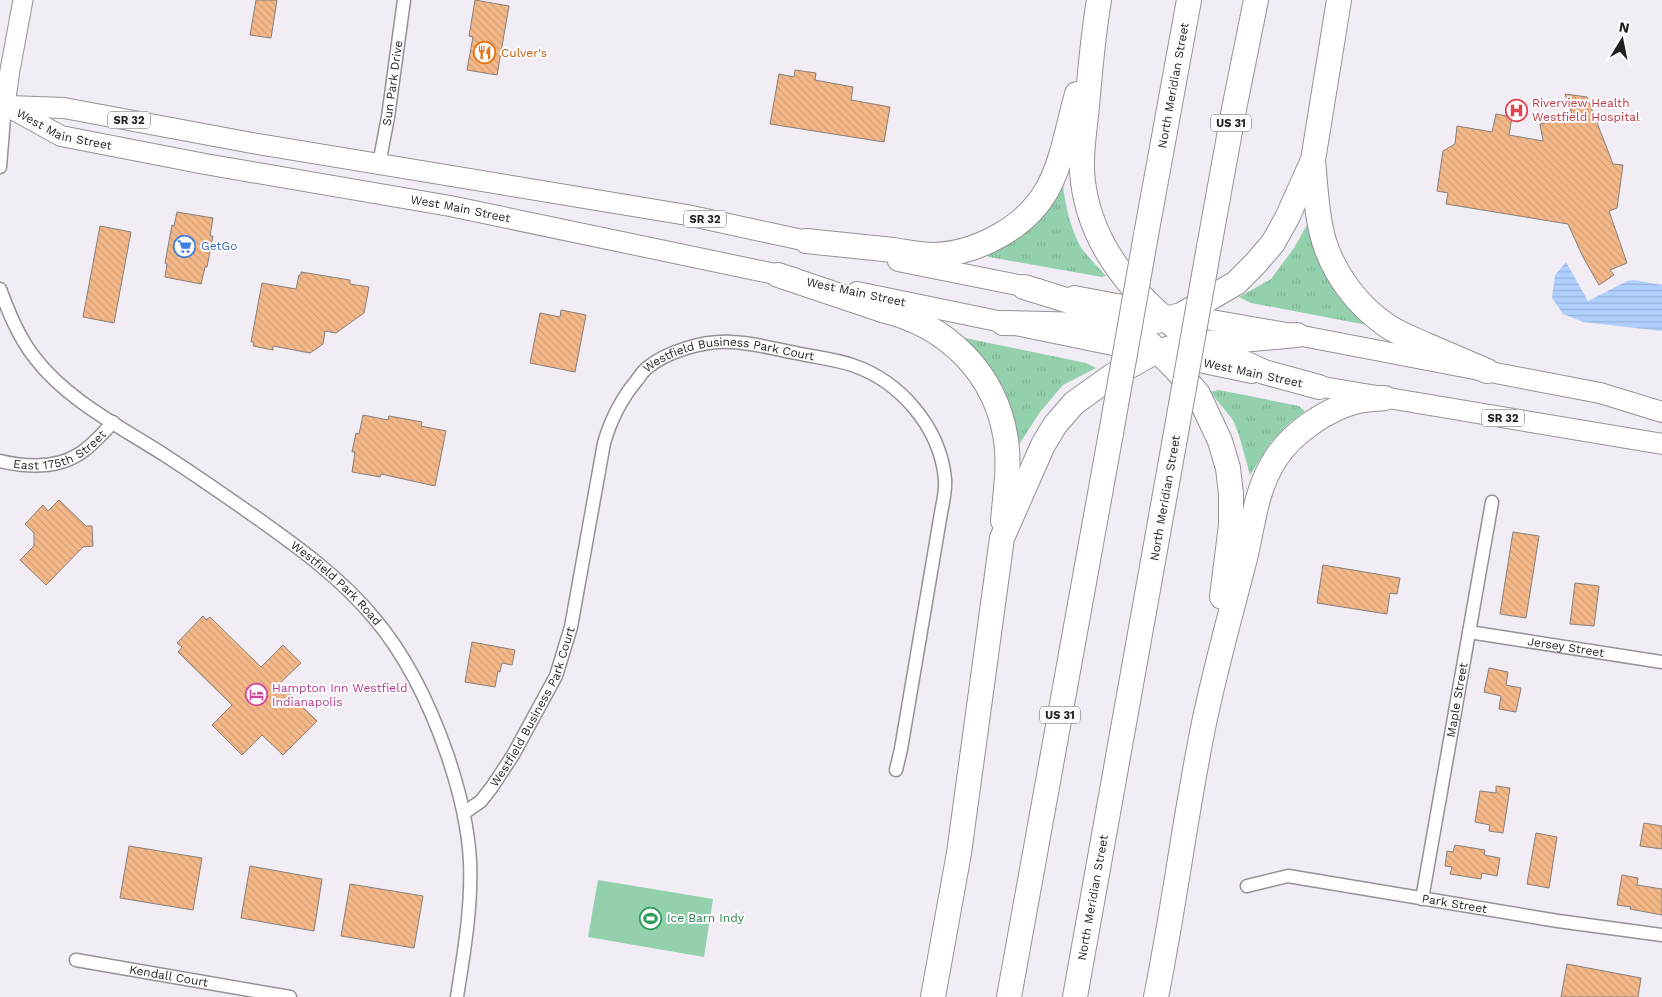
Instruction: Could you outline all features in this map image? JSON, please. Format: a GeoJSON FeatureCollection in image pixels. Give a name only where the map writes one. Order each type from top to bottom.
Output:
{"type":"FeatureCollection","features":[{"type":"Feature","properties":{"kind":"highway"},"geometry":{"type":"LineString","coordinates":[[1099,0],[1093,35],[1082,169],[1084,186],[1098,235],[1116,267],[1200,343],[1264,372],[1319,387]]}},
{"type":"Feature","properties":{"kind":"highway","name":"North Meridian Street"},"geometry":{"type":"LineString","coordinates":[[1009,997],[1190,0]]}},
{"type":"Feature","properties":{"kind":"highway","name":"North Meridian Street"},"geometry":{"type":"LineString","coordinates":[[1076,997],[1234,108],[1256,0]]}},
{"type":"Feature","properties":{"kind":"highway"},"geometry":{"type":"LineString","coordinates":[[1339,0],[1313,160],[1318,217],[1330,257],[1351,292],[1365,308],[1386,325],[1401,334],[1487,371]]}},
{"type":"Feature","properties":{"kind":"highway"},"geometry":{"type":"LineString","coordinates":[[806,241],[934,255],[959,252],[975,247],[1010,231],[1039,200],[1054,174],[1093,35]]}},
{"type":"Feature","properties":{"kind":"highway"},"geometry":{"type":"LineString","coordinates":[[1003,323],[1128,326],[1167,315],[1226,290],[1236,284],[1273,243],[1287,218],[1313,160]]}},
{"type":"Feature","properties":{"kind":"highway"},"geometry":{"type":"LineString","coordinates":[[778,275],[898,314],[946,338],[961,350],[980,373],[989,388],[998,408],[1006,440],[1008,459],[1002,538],[959,853],[933,997]]}},
{"type":"Feature","properties":{"kind":"highway"},"geometry":{"type":"LineString","coordinates":[[1024,287],[1079,304],[1128,326],[1138,333],[1198,394],[1220,441],[1228,468],[1231,494],[1231,525],[1221,607],[1219,659]]}},
{"type":"Feature","properties":{"kind":"highway"},"geometry":{"type":"LineString","coordinates":[[1002,538],[1042,445],[1065,413],[1095,386],[1135,362],[1179,345],[1297,335]]}},
{"type":"Feature","properties":{"kind":"highway"},"geometry":{"type":"LineString","coordinates":[[1156,997],[1203,728],[1249,546],[1258,495],[1276,457],[1296,436],[1320,417],[1358,401],[1384,398]]}},
{"type":"Feature","properties":{"kind":"main road","name":"West Main Street"},"geometry":{"type":"LineString","coordinates":[[3,105],[64,108],[252,143],[687,215],[1024,287],[1167,315],[1297,335],[1600,393],[1662,412]]}},
{"type":"Feature","properties":{"kind":"main road","name":"West Main Street"},"geometry":{"type":"LineString","coordinates":[[3,105],[61,136],[205,164],[450,206],[1003,323],[1319,387],[1662,444]]}},
{"type":"Feature","properties":{"kind":"street"},"geometry":{"type":"LineString","coordinates":[[0,168],[3,105],[23,0]]}},
{"type":"Feature","properties":{"kind":"street","name":"Sun Park Drive"},"geometry":{"type":"LineString","coordinates":[[379,164],[388,117],[404,0]]}},
{"type":"Feature","properties":{"kind":"street","name":"Westfield Park Road"},"geometry":{"type":"LineString","coordinates":[[0,289],[18,332],[34,358],[49,374],[72,395],[202,479],[315,560],[374,618],[410,669],[438,728],[452,770],[468,830],[470,862],[468,932],[457,997]]}},
{"type":"Feature","properties":{"kind":"street","name":"Westfield Business Park Court"},"geometry":{"type":"LineString","coordinates":[[464,813],[481,800],[492,787],[513,755],[556,676],[571,627],[604,443],[610,423],[624,396],[647,368],[675,351],[701,344],[731,342],[756,345],[851,365],[878,376],[902,394],[930,432],[940,454],[945,481],[896,770]]}},
{"type":"Feature","properties":{"kind":"street","name":"East 175th Street"},"geometry":{"type":"LineString","coordinates":[[0,462],[38,466],[64,462],[80,454],[113,422]]}},
{"type":"Feature","properties":{"kind":"street","name":"Maple Street"},"geometry":{"type":"LineString","coordinates":[[1422,899],[1492,502]]}},
{"type":"Feature","properties":{"kind":"street","name":"Jersey Street"},"geometry":{"type":"LineString","coordinates":[[1469,632],[1662,662]]}},
{"type":"Feature","properties":{"kind":"street","name":"Park Street"},"geometry":{"type":"LineString","coordinates":[[1248,886],[1288,876],[1558,921],[1662,936]]}},
{"type":"Feature","properties":{"kind":"street","name":"Kendall Court"},"geometry":{"type":"LineString","coordinates":[[76,960],[290,997]]}},
{"type":"Feature","properties":{"kind":"green space"},"geometry":{"type":"Polygon","coordinates":[[[1063,183],[1069,217],[1078,242],[1106,276],[1102,277],[989,257],[984,252],[1063,183]]]}},
{"type":"Feature","properties":{"kind":"green space"},"geometry":{"type":"Polygon","coordinates":[[[1308,223],[1367,325],[1251,303],[1239,297],[1271,279],[1294,248],[1308,223]]]}},
{"type":"Feature","properties":{"kind":"green space"},"geometry":{"type":"Polygon","coordinates":[[[955,334],[965,338],[1086,363],[1096,368],[1063,385],[1040,412],[1018,446],[955,334]]]}},
{"type":"Feature","properties":{"kind":"green space"},"geometry":{"type":"Polygon","coordinates":[[[1219,390],[1299,406],[1305,411],[1287,425],[1271,442],[1250,475],[1233,420],[1210,392],[1219,390]]]}},
{"type":"Feature","properties":{"kind":"green space","name":"Ice Barn Indy"},"geometry":{"type":"Polygon","coordinates":[[[598,880],[713,899],[704,957],[588,937],[598,880]]]}},
{"type":"Feature","properties":{"kind":"water"},"geometry":{"type":"Polygon","coordinates":[[[1566,262],[1588,301],[1627,281],[1633,280],[1662,285],[1662,331],[1583,322],[1563,314],[1552,298],[1555,275],[1566,262]]]}},
{"type":"Feature","properties":{"kind":"building"},"geometry":{"type":"Polygon","coordinates":[[[256,0],[277,0],[271,38],[250,35],[256,0]]]}},
{"type":"Feature","properties":{"kind":"building","name":"Culver's"},"geometry":{"type":"Polygon","coordinates":[[[475,0],[509,6],[497,75],[467,70],[473,37],[469,36],[475,0]]]}},
{"type":"Feature","properties":{"kind":"building"},"geometry":{"type":"Polygon","coordinates":[[[795,70],[816,73],[815,80],[853,87],[851,100],[890,107],[884,142],[770,124],[779,74],[794,77],[795,70]]]}},
{"type":"Feature","properties":{"kind":"building"},"geometry":{"type":"Polygon","coordinates":[[[1565,94],[1587,97],[1613,164],[1623,165],[1617,208],[1609,211],[1627,263],[1610,270],[1614,275],[1599,285],[1583,257],[1568,224],[1446,204],[1448,193],[1437,191],[1443,151],[1455,144],[1457,126],[1492,132],[1496,114],[1512,117],[1509,135],[1543,141],[1540,124],[1573,117],[1565,94]]]}},
{"type":"Feature","properties":{"kind":"building"},"geometry":{"type":"Polygon","coordinates":[[[177,212],[213,218],[210,236],[213,236],[207,267],[205,267],[201,284],[165,277],[167,264],[165,263],[172,225],[174,226],[177,212]]]}},
{"type":"Feature","properties":{"kind":"building"},"geometry":{"type":"Polygon","coordinates":[[[100,226],[131,232],[114,323],[83,317],[100,226]]]}},
{"type":"Feature","properties":{"kind":"building"},"geometry":{"type":"Polygon","coordinates":[[[301,272],[350,280],[350,284],[369,287],[364,313],[336,333],[325,331],[323,344],[310,353],[273,346],[273,350],[253,346],[254,342],[251,342],[262,283],[296,289],[301,272]]]}},
{"type":"Feature","properties":{"kind":"building"},"geometry":{"type":"Polygon","coordinates":[[[561,310],[586,315],[575,372],[530,363],[540,313],[560,317],[561,310]]]}},
{"type":"Feature","properties":{"kind":"building"},"geometry":{"type":"Polygon","coordinates":[[[363,415],[388,420],[389,416],[422,422],[421,426],[446,431],[435,486],[381,474],[380,477],[352,472],[355,452],[352,452],[356,433],[359,434],[363,415]]]}},
{"type":"Feature","properties":{"kind":"building"},"geometry":{"type":"Polygon","coordinates":[[[59,500],[86,526],[92,526],[93,546],[83,547],[46,585],[20,560],[34,546],[34,533],[25,524],[43,505],[48,511],[59,500]]]}},
{"type":"Feature","properties":{"kind":"building"},"geometry":{"type":"Polygon","coordinates":[[[1513,532],[1539,536],[1526,618],[1500,614],[1513,532]]]}},
{"type":"Feature","properties":{"kind":"building"},"geometry":{"type":"Polygon","coordinates":[[[1323,565],[1400,578],[1397,594],[1390,593],[1387,614],[1317,603],[1323,565]]]}},
{"type":"Feature","properties":{"kind":"building"},"geometry":{"type":"Polygon","coordinates":[[[1575,583],[1599,586],[1594,626],[1570,624],[1575,583]]]}},
{"type":"Feature","properties":{"kind":"building","name":"Hampton Inn Westfield Indianapolis"},"geometry":{"type":"Polygon","coordinates":[[[203,616],[206,620],[210,617],[261,667],[283,645],[301,663],[279,684],[317,721],[283,755],[262,735],[242,755],[212,725],[232,705],[178,652],[182,647],[177,643],[203,616]]]}},
{"type":"Feature","properties":{"kind":"building"},"geometry":{"type":"Polygon","coordinates":[[[472,642],[515,650],[512,665],[502,663],[500,672],[498,671],[495,687],[465,682],[472,642]]]}},
{"type":"Feature","properties":{"kind":"building"},"geometry":{"type":"Polygon","coordinates":[[[1489,668],[1508,672],[1506,685],[1521,688],[1516,712],[1499,709],[1501,696],[1484,692],[1489,668]]]}},
{"type":"Feature","properties":{"kind":"building"},"geometry":{"type":"Polygon","coordinates":[[[1496,786],[1510,788],[1503,833],[1489,831],[1490,825],[1475,822],[1480,791],[1496,793],[1496,786]]]}},
{"type":"Feature","properties":{"kind":"building"},"geometry":{"type":"Polygon","coordinates":[[[1644,823],[1662,826],[1662,849],[1640,846],[1644,823]]]}},
{"type":"Feature","properties":{"kind":"building"},"geometry":{"type":"Polygon","coordinates":[[[1536,833],[1557,837],[1549,888],[1527,884],[1536,833]]]}},
{"type":"Feature","properties":{"kind":"building"},"geometry":{"type":"Polygon","coordinates":[[[1455,845],[1485,850],[1484,855],[1500,858],[1497,876],[1482,873],[1481,879],[1450,874],[1452,867],[1445,866],[1447,851],[1453,852],[1455,845]]]}},
{"type":"Feature","properties":{"kind":"building"},"geometry":{"type":"Polygon","coordinates":[[[129,846],[202,858],[193,910],[120,898],[129,846]]]}},
{"type":"Feature","properties":{"kind":"building"},"geometry":{"type":"Polygon","coordinates":[[[250,866],[322,879],[314,931],[241,918],[250,866]]]}},
{"type":"Feature","properties":{"kind":"building"},"geometry":{"type":"Polygon","coordinates":[[[1622,875],[1638,878],[1637,885],[1662,889],[1662,915],[1617,905],[1622,875]]]}},
{"type":"Feature","properties":{"kind":"building"},"geometry":{"type":"Polygon","coordinates":[[[350,884],[423,896],[414,948],[341,936],[350,884]]]}},
{"type":"Feature","properties":{"kind":"building"},"geometry":{"type":"Polygon","coordinates":[[[1567,964],[1641,978],[1638,997],[1561,997],[1567,964]]]}},
{"type":"Feature","properties":{"kind":"place","name":"Culver's"},"geometry":{"type":"Point","coordinates":[485,53]}},
{"type":"Feature","properties":{"kind":"place","name":"Riverview Health Westfield Hospital"},"geometry":{"type":"Point","coordinates":[1516,110]}},
{"type":"Feature","properties":{"kind":"place","name":"GetGo"},"geometry":{"type":"Point","coordinates":[185,246]}},
{"type":"Feature","properties":{"kind":"place","name":"Hampton Inn Westfield Indianapolis"},"geometry":{"type":"Point","coordinates":[256,695]}},
{"type":"Feature","properties":{"kind":"place","name":"Ice Barn Indy"},"geometry":{"type":"Point","coordinates":[651,918]}}]}
